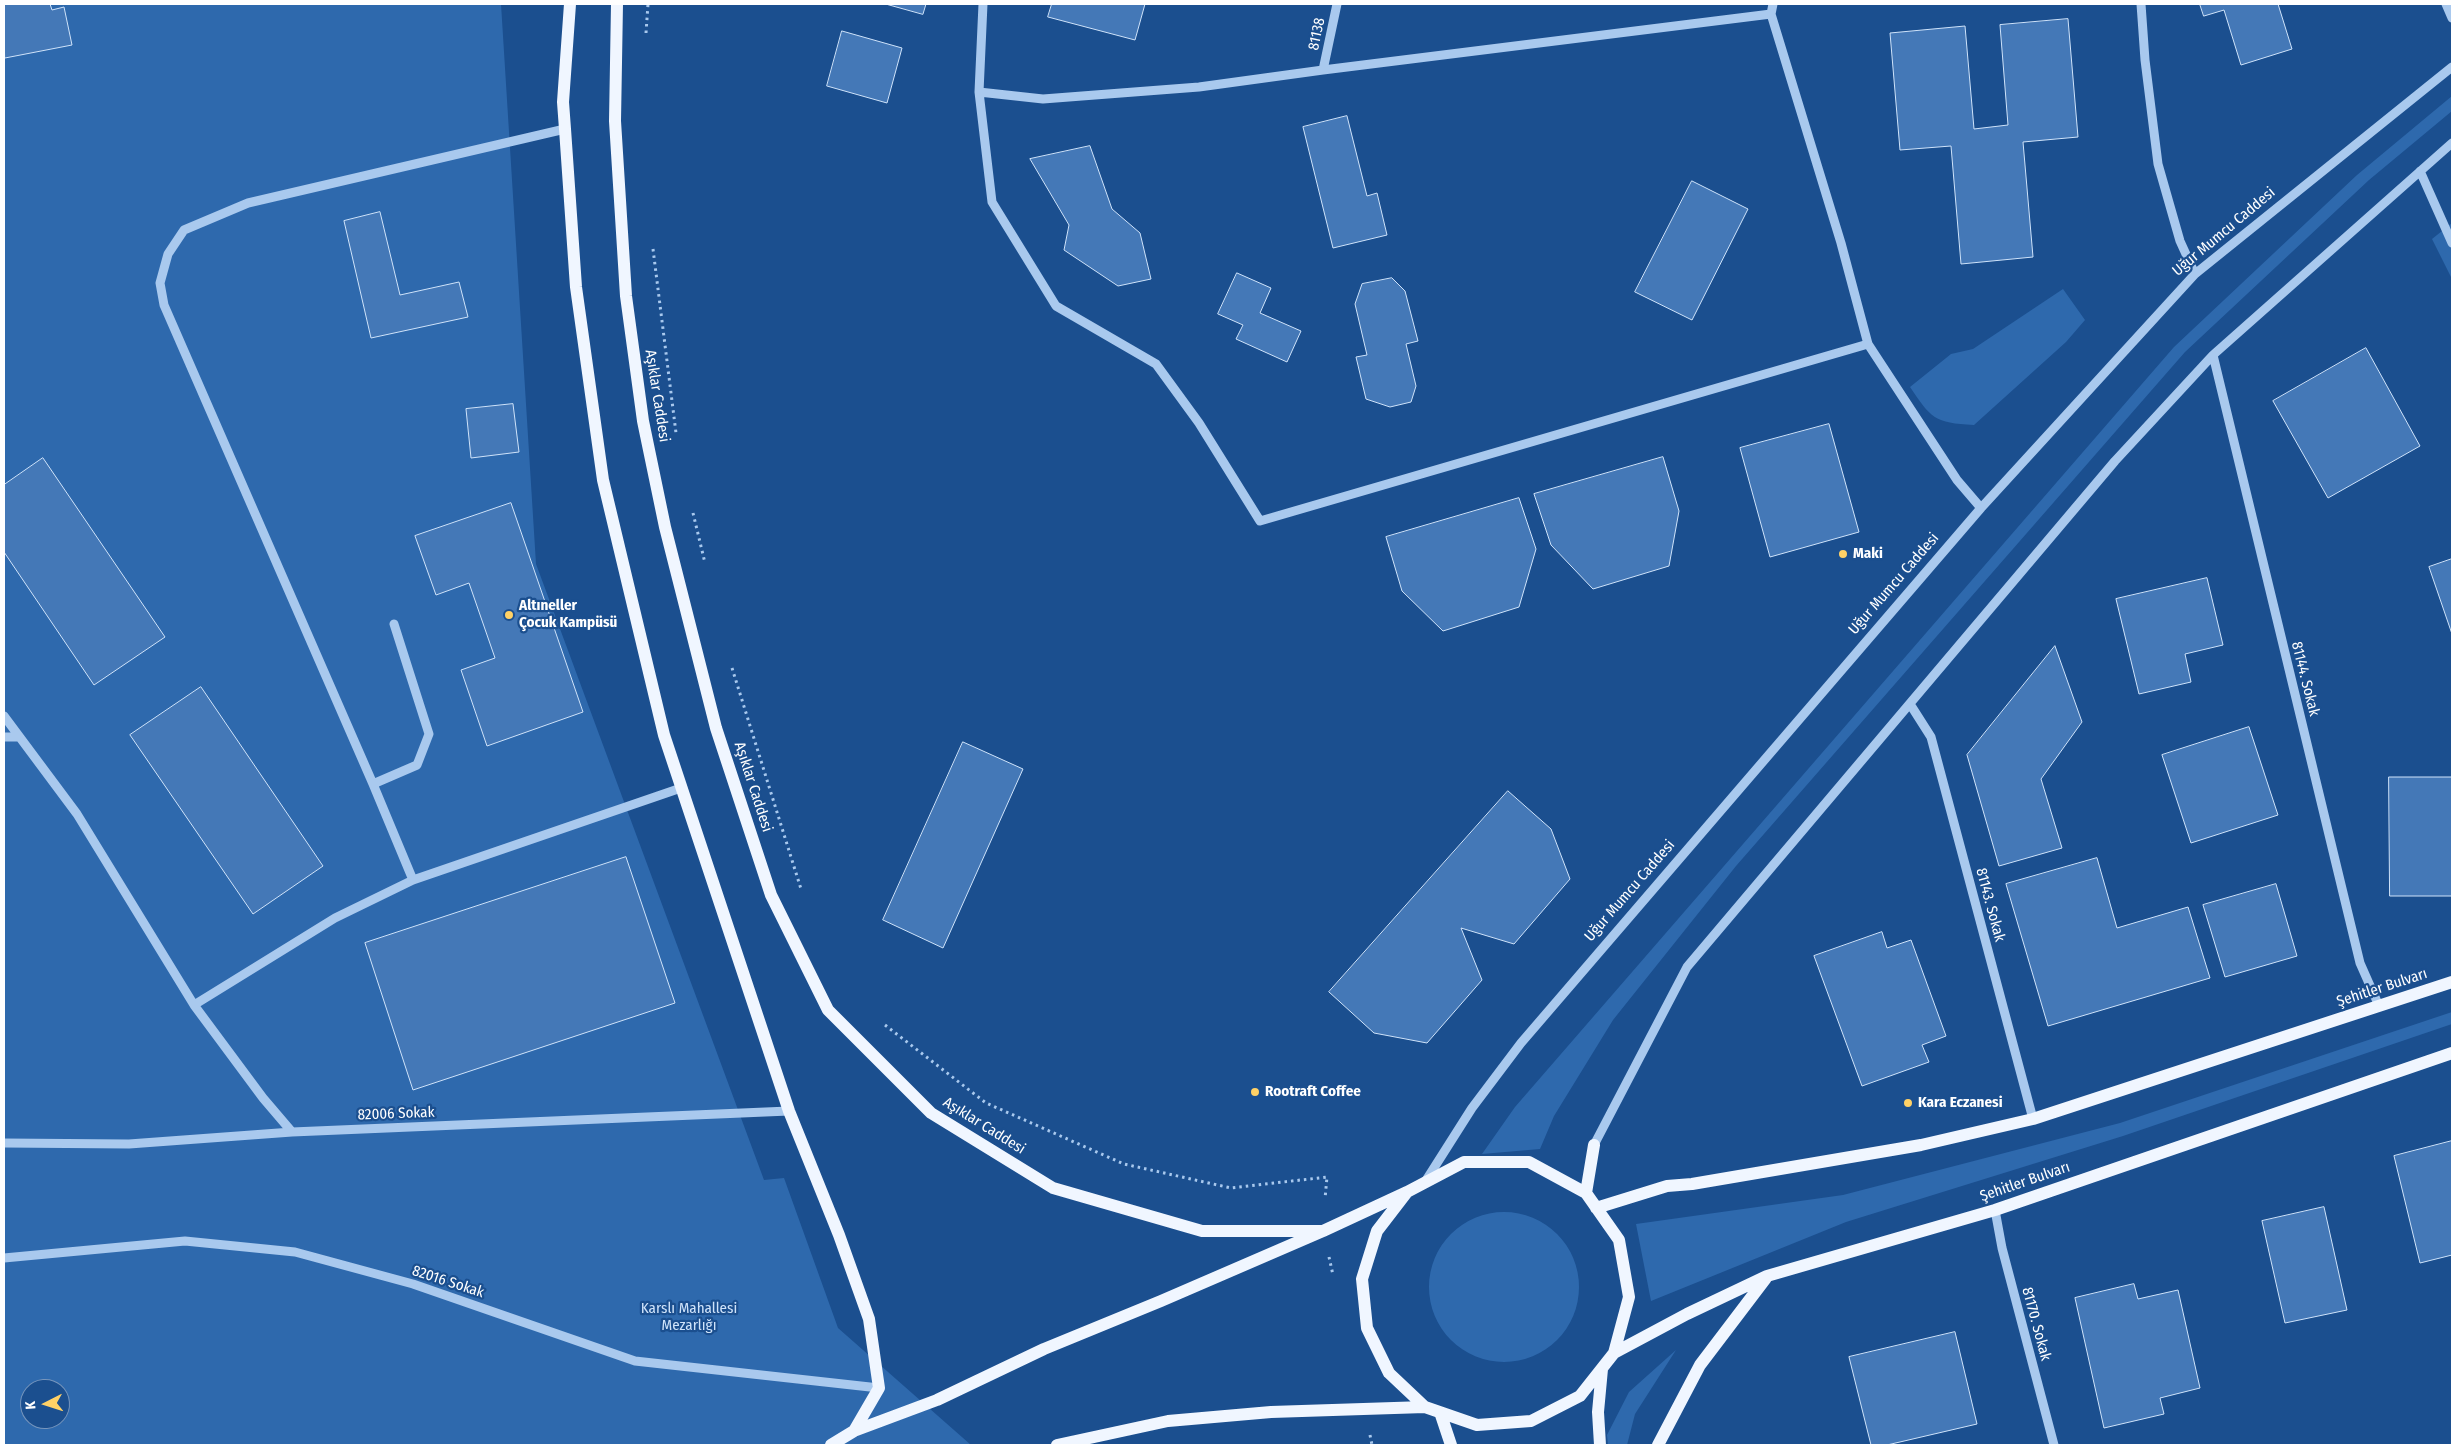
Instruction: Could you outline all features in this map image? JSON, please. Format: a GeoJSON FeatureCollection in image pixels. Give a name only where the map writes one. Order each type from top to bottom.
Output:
{"type":"FeatureCollection","features":[{"type":"Feature","properties":{"kind":"main road"},"geometry":{"type":"LineString","coordinates":[[570,4],[563,102],[576,288],[603,480],[664,735],[789,1111],[839,1235],[868,1319],[878,1388],[854,1431]]}},
{"type":"Feature","properties":{"kind":"main road","name":"Aşıklar Caddesi"},"geometry":{"type":"LineString","coordinates":[[616,4],[614,121],[626,296],[643,422],[665,527],[716,728],[771,895],[828,1010],[931,1113],[1053,1188],[1202,1231],[1323,1231]]}},
{"type":"Feature","properties":{"kind":"main road","name":"Şehitler Bulvarı"},"geometry":{"type":"LineString","coordinates":[[1596,1208],[1667,1186],[1692,1184],[1921,1145],[2033,1118],[2452,982]]}},
{"type":"Feature","properties":{"kind":"main road","name":"Şehitler Bulvarı"},"geometry":{"type":"LineString","coordinates":[[1614,1353],[1687,1314],[1768,1276],[1995,1210],[2452,1052]]}},
{"type":"Feature","properties":{"kind":"main road"},"geometry":{"type":"LineString","coordinates":[[1586,1193],[1594,1145]]}},
{"type":"Feature","properties":{"kind":"main road"},"geometry":{"type":"LineString","coordinates":[[831,1445],[854,1431],[937,1400],[1044,1349],[1162,1301],[1323,1231],[1407,1192],[1464,1162],[1529,1162],[1586,1193],[1619,1240],[1629,1297],[1614,1353],[1580,1396],[1532,1421],[1477,1425],[1425,1407],[1271,1412],[1168,1421],[1057,1445]]}},
{"type":"Feature","properties":{"kind":"main road"},"geometry":{"type":"LineString","coordinates":[[1407,1192],[1377,1231],[1362,1279],[1367,1328],[1389,1373],[1425,1407]]}},
{"type":"Feature","properties":{"kind":"main road"},"geometry":{"type":"LineString","coordinates":[[1658,1445],[1700,1365],[1768,1276]]}},
{"type":"Feature","properties":{"kind":"main road"},"geometry":{"type":"LineString","coordinates":[[1600,1445],[1598,1412],[1602,1369]]}},
{"type":"Feature","properties":{"kind":"main road"},"geometry":{"type":"LineString","coordinates":[[1440,1412],[1451,1445]]}},
{"type":"Feature","properties":{"kind":"street"},"geometry":{"type":"LineString","coordinates":[[983,4],[979,92],[992,202],[1056,306],[1156,364],[1199,423],[1260,521],[1868,344]]}},
{"type":"Feature","properties":{"kind":"street","name":"81138"},"geometry":{"type":"LineString","coordinates":[[1323,70],[1337,4]]}},
{"type":"Feature","properties":{"kind":"street"},"geometry":{"type":"LineString","coordinates":[[1773,4],[1770,14],[1841,243],[1868,344],[1957,480],[1981,508]]}},
{"type":"Feature","properties":{"kind":"street"},"geometry":{"type":"LineString","coordinates":[[2141,4],[2145,60],[2158,164],[2180,241],[2194,274]]}},
{"type":"Feature","properties":{"kind":"street"},"geometry":{"type":"LineString","coordinates":[[2446,4],[2452,18]]}},
{"type":"Feature","properties":{"kind":"street"},"geometry":{"type":"LineString","coordinates":[[979,92],[1053,98],[1198,87],[1770,14]]}},
{"type":"Feature","properties":{"kind":"street","name":"Uğur Mumcu Caddesi"},"geometry":{"type":"LineString","coordinates":[[1424,1182],[1472,1108],[1521,1043],[1981,508],[2194,274],[2452,67]]}},
{"type":"Feature","properties":{"kind":"street"},"geometry":{"type":"LineString","coordinates":[[413,880],[164,305],[160,283],[168,254],[184,230],[248,203],[565,129]]}},
{"type":"Feature","properties":{"kind":"street"},"geometry":{"type":"LineString","coordinates":[[1594,1145],[1687,967],[2115,461],[2213,355],[2452,143]]}},
{"type":"Feature","properties":{"kind":"street"},"geometry":{"type":"LineString","coordinates":[[2420,171],[2452,243]]}},
{"type":"Feature","properties":{"kind":"street","name":"81144. Sokak"},"geometry":{"type":"LineString","coordinates":[[2213,355],[2360,963],[2379,1006]]}},
{"type":"Feature","properties":{"kind":"street"},"geometry":{"type":"LineString","coordinates":[[373,784],[418,766],[429,734],[394,624]]}},
{"type":"Feature","properties":{"kind":"street","name":"81143. Sokak"},"geometry":{"type":"LineString","coordinates":[[1910,704],[1931,737],[2033,1118]]}},
{"type":"Feature","properties":{"kind":"street"},"geometry":{"type":"LineString","coordinates":[[4,716],[77,814],[194,1004],[263,1098],[292,1132]]}},
{"type":"Feature","properties":{"kind":"street"},"geometry":{"type":"LineString","coordinates":[[4,737],[18,737]]}},
{"type":"Feature","properties":{"kind":"street"},"geometry":{"type":"LineString","coordinates":[[194,1004],[335,918],[413,880],[682,788]]}},
{"type":"Feature","properties":{"kind":"street","name":"82006 Sokak"},"geometry":{"type":"LineString","coordinates":[[4,1143],[129,1144],[292,1132],[789,1111]]}},
{"type":"Feature","properties":{"kind":"street","name":"81170. Sokak"},"geometry":{"type":"LineString","coordinates":[[1995,1210],[2002,1248],[2054,1445]]}},
{"type":"Feature","properties":{"kind":"street","name":"82016 Sokak"},"geometry":{"type":"LineString","coordinates":[[4,1258],[185,1241],[295,1252],[413,1284],[636,1362],[878,1388]]}},
{"type":"Feature","properties":{"kind":"path"},"geometry":{"type":"LineString","coordinates":[[646,42],[648,4]]}},
{"type":"Feature","properties":{"kind":"path"},"geometry":{"type":"LineString","coordinates":[[652,243],[677,440]]}},
{"type":"Feature","properties":{"kind":"path"},"geometry":{"type":"LineString","coordinates":[[691,506],[707,571]]}},
{"type":"Feature","properties":{"kind":"path"},"geometry":{"type":"LineString","coordinates":[[730,664],[805,898]]}},
{"type":"Feature","properties":{"kind":"path"},"geometry":{"type":"LineString","coordinates":[[883,1024],[986,1103],[1124,1164],[1231,1188],[1327,1177]]}},
{"type":"Feature","properties":{"kind":"green space","name":"Karslı Mahallesi Mezarlığı"},"geometry":{"type":"Polygon","coordinates":[[[4,4],[501,4],[536,564],[764,1180],[784,1178],[838,1328],[971,1445],[4,1445],[4,4]]]}},
{"type":"Feature","properties":{"kind":"green space"},"geometry":{"type":"Polygon","coordinates":[[[2452,96],[2452,111],[2369,180],[2185,352],[1736,866],[1613,1020],[1554,1116],[1540,1149],[1482,1154],[1515,1107],[2174,347],[2357,175],[2452,96]]]}},
{"type":"Feature","properties":{"kind":"green space"},"geometry":{"type":"Polygon","coordinates":[[[2452,223],[2452,279],[2432,239],[2452,223]]]}},
{"type":"Feature","properties":{"kind":"green space"},"geometry":{"type":"Polygon","coordinates":[[[2063,289],[2085,320],[2066,342],[1974,425],[1950,423],[1935,417],[1923,406],[1910,387],[1951,354],[1973,349],[2063,289]]]}},
{"type":"Feature","properties":{"kind":"green space"},"geometry":{"type":"Polygon","coordinates":[[[2452,1012],[2452,1024],[2123,1136],[1846,1222],[1651,1301],[1636,1224],[1843,1195],[2120,1123],[2452,1012]]]}},
{"type":"Feature","properties":{"kind":"green space"},"geometry":{"type":"Polygon","coordinates":[[[1504,1212],[1533,1218],[1557,1234],[1573,1258],[1579,1287],[1573,1316],[1557,1340],[1533,1356],[1504,1362],[1475,1356],[1451,1340],[1435,1316],[1429,1287],[1435,1258],[1451,1234],[1475,1218],[1504,1212]]]}},
{"type":"Feature","properties":{"kind":"green space"},"geometry":{"type":"Polygon","coordinates":[[[1676,1350],[1635,1414],[1627,1445],[1608,1445],[1607,1435],[1629,1392],[1676,1350]]]}},
{"type":"Feature","properties":{"kind":"building"},"geometry":{"type":"Polygon","coordinates":[[[4,4],[50,4],[52,10],[64,7],[72,45],[5,58],[4,4]]]}},
{"type":"Feature","properties":{"kind":"building"},"geometry":{"type":"Polygon","coordinates":[[[886,4],[926,4],[923,14],[886,4]]]}},
{"type":"Feature","properties":{"kind":"building"},"geometry":{"type":"Polygon","coordinates":[[[1052,4],[1145,4],[1135,40],[1048,17],[1052,4]]]}},
{"type":"Feature","properties":{"kind":"building"},"geometry":{"type":"Polygon","coordinates":[[[2200,4],[2278,4],[2292,49],[2241,65],[2224,10],[2204,16],[2200,4]]]}},
{"type":"Feature","properties":{"kind":"building"},"geometry":{"type":"Polygon","coordinates":[[[2068,19],[2078,137],[2023,142],[2033,257],[1961,264],[1951,146],[1900,150],[1890,33],[1965,26],[1974,129],[2008,125],[2000,25],[2068,19]]]}},
{"type":"Feature","properties":{"kind":"building"},"geometry":{"type":"Polygon","coordinates":[[[842,31],[902,48],[887,103],[827,86],[842,31]]]}},
{"type":"Feature","properties":{"kind":"building"},"geometry":{"type":"Polygon","coordinates":[[[1347,116],[1367,196],[1377,193],[1387,235],[1333,248],[1303,127],[1347,116]]]}},
{"type":"Feature","properties":{"kind":"building"},"geometry":{"type":"Polygon","coordinates":[[[1090,146],[1112,209],[1140,233],[1151,279],[1118,286],[1064,250],[1069,225],[1030,159],[1090,146]]]}},
{"type":"Feature","properties":{"kind":"building"},"geometry":{"type":"Polygon","coordinates":[[[1692,181],[1748,209],[1692,320],[1635,292],[1692,181]]]}},
{"type":"Feature","properties":{"kind":"building"},"geometry":{"type":"Polygon","coordinates":[[[380,212],[400,295],[459,282],[468,317],[371,338],[344,221],[380,212]]]}},
{"type":"Feature","properties":{"kind":"building"},"geometry":{"type":"Polygon","coordinates":[[[1237,273],[1271,288],[1260,313],[1301,331],[1287,362],[1236,339],[1243,325],[1218,314],[1237,273]]]}},
{"type":"Feature","properties":{"kind":"building"},"geometry":{"type":"Polygon","coordinates":[[[1392,278],[1405,291],[1418,341],[1406,344],[1416,386],[1411,402],[1390,407],[1366,399],[1356,357],[1367,355],[1355,304],[1362,284],[1392,278]]]}},
{"type":"Feature","properties":{"kind":"building"},"geometry":{"type":"Polygon","coordinates":[[[2366,348],[2420,446],[2328,498],[2273,401],[2366,348]]]}},
{"type":"Feature","properties":{"kind":"building"},"geometry":{"type":"Polygon","coordinates":[[[513,404],[519,452],[471,458],[466,409],[513,404]]]}},
{"type":"Feature","properties":{"kind":"building"},"geometry":{"type":"Polygon","coordinates":[[[1829,424],[1859,532],[1770,557],[1740,448],[1829,424]]]}},
{"type":"Feature","properties":{"kind":"building"},"geometry":{"type":"Polygon","coordinates":[[[1663,457],[1679,511],[1669,566],[1593,589],[1551,545],[1534,494],[1663,457]]]}},
{"type":"Feature","properties":{"kind":"building"},"geometry":{"type":"Polygon","coordinates":[[[43,458],[165,637],[94,685],[4,552],[4,485],[43,458]]]}},
{"type":"Feature","properties":{"kind":"building"},"geometry":{"type":"Polygon","coordinates":[[[1519,498],[1536,549],[1519,607],[1443,631],[1402,591],[1386,537],[1519,498]]]}},
{"type":"Feature","properties":{"kind":"building"},"geometry":{"type":"Polygon","coordinates":[[[511,503],[583,712],[487,746],[461,670],[495,658],[469,583],[436,595],[415,536],[511,503]]]}},
{"type":"Feature","properties":{"kind":"building"},"geometry":{"type":"Polygon","coordinates":[[[2452,559],[2452,634],[2429,567],[2452,559]]]}},
{"type":"Feature","properties":{"kind":"building"},"geometry":{"type":"Polygon","coordinates":[[[2207,578],[2223,645],[2185,654],[2191,682],[2139,694],[2116,599],[2207,578]]]}},
{"type":"Feature","properties":{"kind":"building"},"geometry":{"type":"Polygon","coordinates":[[[2055,646],[2082,722],[2041,779],[2062,848],[1999,866],[1967,755],[2055,646]]]}},
{"type":"Feature","properties":{"kind":"building"},"geometry":{"type":"Polygon","coordinates":[[[201,687],[323,866],[253,914],[130,735],[201,687]]]}},
{"type":"Feature","properties":{"kind":"building"},"geometry":{"type":"Polygon","coordinates":[[[2249,727],[2278,815],[2191,843],[2162,755],[2249,727]]]}},
{"type":"Feature","properties":{"kind":"building"},"geometry":{"type":"Polygon","coordinates":[[[963,742],[1023,769],[943,948],[883,920],[963,742]]]}},
{"type":"Feature","properties":{"kind":"building"},"geometry":{"type":"Polygon","coordinates":[[[2389,777],[2452,777],[2452,896],[2390,896],[2389,777]]]}},
{"type":"Feature","properties":{"kind":"building"},"geometry":{"type":"Polygon","coordinates":[[[1508,791],[1551,829],[1570,879],[1514,944],[1461,928],[1482,980],[1427,1043],[1374,1033],[1329,992],[1508,791]]]}},
{"type":"Feature","properties":{"kind":"building"},"geometry":{"type":"Polygon","coordinates":[[[626,857],[675,1003],[413,1090],[365,943],[626,857]]]}},
{"type":"Feature","properties":{"kind":"building"},"geometry":{"type":"Polygon","coordinates":[[[2097,858],[2117,928],[2188,907],[2210,978],[2048,1026],[2006,884],[2097,858]]]}},
{"type":"Feature","properties":{"kind":"building"},"geometry":{"type":"Polygon","coordinates":[[[2276,884],[2297,956],[2225,977],[2203,905],[2276,884]]]}},
{"type":"Feature","properties":{"kind":"building"},"geometry":{"type":"Polygon","coordinates":[[[1882,932],[1887,948],[1911,940],[1946,1036],[1922,1045],[1929,1062],[1862,1086],[1814,956],[1882,932]]]}},
{"type":"Feature","properties":{"kind":"building"},"geometry":{"type":"Polygon","coordinates":[[[2452,1141],[2452,1255],[2420,1263],[2394,1156],[2452,1141]]]}},
{"type":"Feature","properties":{"kind":"building"},"geometry":{"type":"Polygon","coordinates":[[[2324,1207],[2347,1310],[2285,1323],[2262,1221],[2324,1207]]]}},
{"type":"Feature","properties":{"kind":"building"},"geometry":{"type":"Polygon","coordinates":[[[2134,1284],[2138,1299],[2178,1290],[2200,1388],[2160,1398],[2164,1414],[2104,1428],[2075,1298],[2134,1284]]]}},
{"type":"Feature","properties":{"kind":"building"},"geometry":{"type":"Polygon","coordinates":[[[1955,1332],[1977,1424],[1887,1445],[1871,1445],[1849,1357],[1955,1332]]]}},
{"type":"Feature","properties":{"kind":"place","name":"Maki"},"geometry":{"type":"Point","coordinates":[1843,554]}},
{"type":"Feature","properties":{"kind":"place","name":"Altıneller Çocuk Kampüsü"},"geometry":{"type":"Point","coordinates":[509,615]}},
{"type":"Feature","properties":{"kind":"place","name":"Rootraft Coffee"},"geometry":{"type":"Point","coordinates":[1255,1092]}},
{"type":"Feature","properties":{"kind":"place","name":"Kara Eczanesi"},"geometry":{"type":"Point","coordinates":[1908,1103]}}]}
